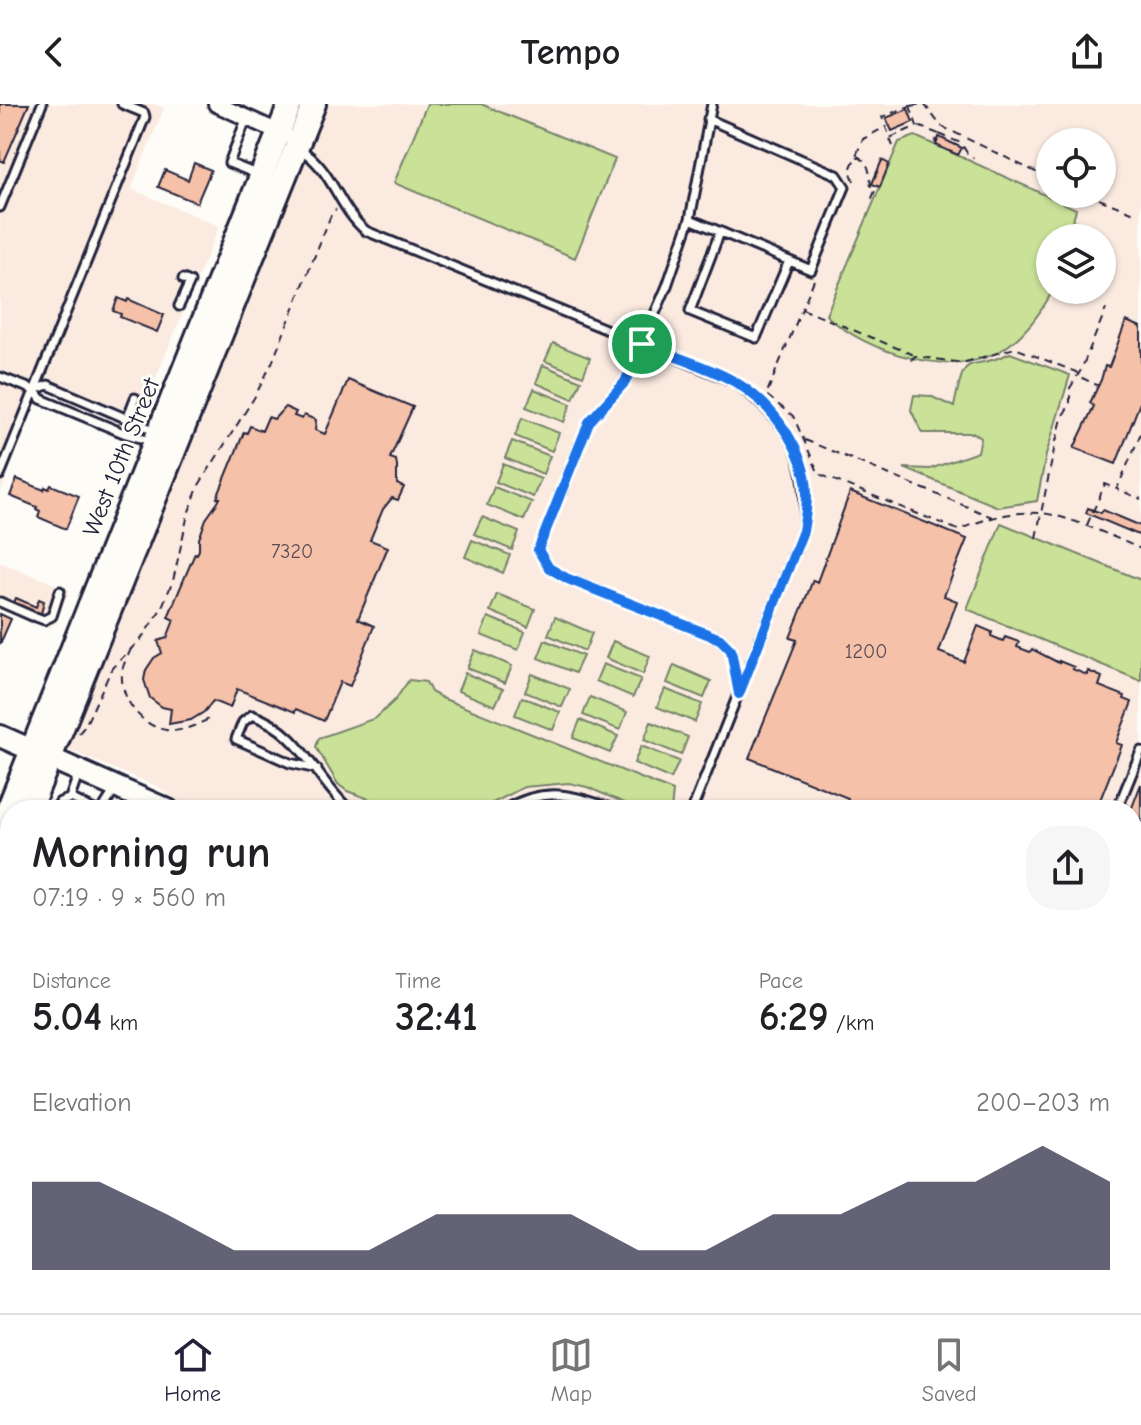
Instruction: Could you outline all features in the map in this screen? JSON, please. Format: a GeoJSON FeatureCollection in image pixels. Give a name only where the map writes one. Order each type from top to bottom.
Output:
{"type":"FeatureCollection","features":[{"type":"Feature","properties":{"kind":"main road","name":"West 10th Street"},"geometry":{"type":"LineString","coordinates":[[165,445],[290,104]]}},
{"type":"Feature","properties":{"kind":"main road","name":"West 10th Street"},"geometry":{"type":"LineString","coordinates":[[16,800],[41,754],[165,445],[314,104]]}},
{"type":"Feature","properties":{"kind":"main road"},"geometry":{"type":"LineString","coordinates":[[0,736],[147,800]]}},
{"type":"Feature","properties":{"kind":"main road","name":"West 10th Street"},"geometry":{"type":"LineString","coordinates":[[32,800],[41,754]]}},
{"type":"Feature","properties":{"kind":"street"},"geometry":{"type":"LineString","coordinates":[[216,104],[280,131],[297,146]]}},
{"type":"Feature","properties":{"kind":"lane"},"geometry":{"type":"LineString","coordinates":[[0,207],[42,104]]}},
{"type":"Feature","properties":{"kind":"lane"},"geometry":{"type":"LineString","coordinates":[[0,474],[145,117],[144,113],[122,104]]}},
{"type":"Feature","properties":{"kind":"lane"},"geometry":{"type":"LineString","coordinates":[[712,104],[690,219],[667,286],[625,382],[589,422],[538,550],[549,568],[568,579],[720,639],[731,650],[739,694]]}},
{"type":"Feature","properties":{"kind":"lane"},"geometry":{"type":"LineString","coordinates":[[247,117],[229,163],[262,176]]}},
{"type":"Feature","properties":{"kind":"lane"},"geometry":{"type":"LineString","coordinates":[[690,219],[811,270],[845,187],[837,175],[708,119]]}},
{"type":"Feature","properties":{"kind":"lane"},"geometry":{"type":"LineString","coordinates":[[297,146],[320,165],[352,219],[366,231],[735,382],[766,406],[790,440],[805,476],[807,503],[803,531],[696,800]]}},
{"type":"Feature","properties":{"kind":"lane"},"geometry":{"type":"LineString","coordinates":[[720,232],[690,311],[756,338],[789,261]]}},
{"type":"Feature","properties":{"kind":"lane"},"geometry":{"type":"LineString","coordinates":[[179,306],[190,282],[183,279]]}},
{"type":"Feature","properties":{"kind":"lane"},"geometry":{"type":"LineString","coordinates":[[0,377],[34,390],[41,399],[136,438],[165,445]]}},
{"type":"Feature","properties":{"kind":"lane"},"geometry":{"type":"LineString","coordinates":[[34,390],[48,385],[151,429],[165,445]]}},
{"type":"Feature","properties":{"kind":"lane"},"geometry":{"type":"LineString","coordinates":[[127,419],[135,398]]}},
{"type":"Feature","properties":{"kind":"lane"},"geometry":{"type":"LineString","coordinates":[[0,602],[44,620],[52,616],[60,591]]}},
{"type":"Feature","properties":{"kind":"lane"},"geometry":{"type":"LineString","coordinates":[[317,769],[290,763],[236,739],[243,722],[252,715],[284,732],[309,756],[342,800]]}},
{"type":"Feature","properties":{"kind":"lane"},"geometry":{"type":"LineString","coordinates":[[1121,800],[1141,751]]}},
{"type":"Feature","properties":{"kind":"lane"},"geometry":{"type":"LineString","coordinates":[[70,798],[80,770]]}},
{"type":"Feature","properties":{"kind":"lane"},"geometry":{"type":"LineString","coordinates":[[108,800],[117,786]]}},
{"type":"Feature","properties":{"kind":"lane"},"geometry":{"type":"LineString","coordinates":[[526,800],[560,794],[588,800]]}},
{"type":"Feature","properties":{"kind":"lane"},"geometry":{"type":"LineString","coordinates":[[65,800],[74,800]]}},
{"type":"Feature","properties":{"kind":"path"},"geometry":{"type":"LineString","coordinates":[[893,146],[882,117],[922,104],[941,126],[1036,172]]}},
{"type":"Feature","properties":{"kind":"path"},"geometry":{"type":"LineString","coordinates":[[910,106],[919,131]]}},
{"type":"Feature","properties":{"kind":"path"},"geometry":{"type":"LineString","coordinates":[[890,138],[917,126],[961,143],[969,156],[974,158]]}},
{"type":"Feature","properties":{"kind":"path"},"geometry":{"type":"LineString","coordinates":[[930,140],[936,142],[939,134]]}},
{"type":"Feature","properties":{"kind":"path"},"geometry":{"type":"LineString","coordinates":[[856,155],[870,169],[871,187],[875,191],[870,203]]}},
{"type":"Feature","properties":{"kind":"path"},"geometry":{"type":"LineString","coordinates":[[77,735],[85,726],[112,668],[132,648],[161,609],[173,581],[188,514],[199,485],[260,386],[331,215],[342,203]]}},
{"type":"Feature","properties":{"kind":"path"},"geometry":{"type":"LineString","coordinates":[[1116,206],[1137,214]]}},
{"type":"Feature","properties":{"kind":"path"},"geometry":{"type":"LineString","coordinates":[[802,309],[915,356],[962,363],[1015,348],[1099,386]]}},
{"type":"Feature","properties":{"kind":"path"},"geometry":{"type":"LineString","coordinates":[[1036,538],[1055,445],[1063,415],[1070,405],[1070,388],[1081,370],[1106,309]]}},
{"type":"Feature","properties":{"kind":"path"},"geometry":{"type":"LineString","coordinates":[[911,360],[915,356]]}},
{"type":"Feature","properties":{"kind":"path"},"geometry":{"type":"LineString","coordinates":[[766,395],[793,416],[819,474],[958,530],[992,517],[1041,512],[1140,547]]}},
{"type":"Feature","properties":{"kind":"path"},"geometry":{"type":"LineString","coordinates":[[1117,489],[1141,433]]}},
{"type":"Feature","properties":{"kind":"path"},"geometry":{"type":"LineString","coordinates":[[804,440],[992,517]]}},
{"type":"Feature","properties":{"kind":"path"},"geometry":{"type":"LineString","coordinates":[[1087,526],[1105,484],[1141,499]]}},
{"type":"Feature","properties":{"kind":"path"},"geometry":{"type":"LineString","coordinates":[[132,648],[122,672],[125,691],[132,709],[147,723],[167,731],[191,728],[209,719]]}},
{"type":"Feature","properties":{"kind":"shaded area"},"geometry":{"type":"Polygon","coordinates":[[[0,104],[154,104],[164,108],[131,189],[219,226],[140,416],[46,378],[0,494],[0,104]]]}},
{"type":"Feature","properties":{"kind":"shaded area"},"geometry":{"type":"Polygon","coordinates":[[[325,104],[1141,104],[1141,800],[177,800],[159,787],[66,749],[325,104]]]}},
{"type":"Feature","properties":{"kind":"shaded area"},"geometry":{"type":"Polygon","coordinates":[[[0,562],[69,590],[57,622],[48,628],[0,608],[0,562]]]}},
{"type":"Feature","properties":{"kind":"green space"},"geometry":{"type":"Polygon","coordinates":[[[427,104],[481,104],[615,159],[575,258],[394,183],[427,104]]]}},
{"type":"Feature","properties":{"kind":"green space"},"geometry":{"type":"Polygon","coordinates":[[[915,136],[1036,191],[1036,208],[1076,209],[1072,224],[1036,224],[1036,304],[1045,304],[1019,336],[1005,348],[985,358],[937,362],[912,358],[864,341],[826,315],[899,142],[915,136]]]}},
{"type":"Feature","properties":{"kind":"green space"},"geometry":{"type":"Polygon","coordinates":[[[553,343],[590,358],[583,376],[545,361],[553,343]]]}},
{"type":"Feature","properties":{"kind":"green space"},"geometry":{"type":"Polygon","coordinates":[[[1010,353],[1070,375],[1046,455],[1037,501],[998,507],[904,468],[930,469],[978,452],[981,438],[974,433],[922,433],[911,410],[914,395],[930,396],[954,407],[965,368],[1010,353]]]}},
{"type":"Feature","properties":{"kind":"green space"},"geometry":{"type":"Polygon","coordinates":[[[543,365],[581,381],[573,399],[536,383],[543,365]]]}},
{"type":"Feature","properties":{"kind":"green space"},"geometry":{"type":"Polygon","coordinates":[[[534,389],[571,404],[564,422],[526,407],[534,389]]]}},
{"type":"Feature","properties":{"kind":"green space"},"geometry":{"type":"Polygon","coordinates":[[[522,418],[559,433],[552,451],[515,436],[522,418]]]}},
{"type":"Feature","properties":{"kind":"green space"},"geometry":{"type":"Polygon","coordinates":[[[512,441],[550,456],[543,474],[505,458],[512,441]]]}},
{"type":"Feature","properties":{"kind":"green space"},"geometry":{"type":"Polygon","coordinates":[[[503,464],[541,479],[533,497],[496,482],[503,464]]]}},
{"type":"Feature","properties":{"kind":"green space"},"geometry":{"type":"Polygon","coordinates":[[[494,487],[532,502],[524,520],[487,505],[494,487]]]}},
{"type":"Feature","properties":{"kind":"green space"},"geometry":{"type":"Polygon","coordinates":[[[482,517],[519,532],[512,550],[474,534],[482,517]]]}},
{"type":"Feature","properties":{"kind":"green space"},"geometry":{"type":"Polygon","coordinates":[[[1001,523],[1141,580],[1141,681],[967,609],[1001,523]]]}},
{"type":"Feature","properties":{"kind":"green space"},"geometry":{"type":"Polygon","coordinates":[[[472,540],[510,555],[503,573],[465,557],[472,540]]]}},
{"type":"Feature","properties":{"kind":"green space"},"geometry":{"type":"Polygon","coordinates":[[[497,594],[535,609],[528,627],[490,611],[497,594]]]}},
{"type":"Feature","properties":{"kind":"green space"},"geometry":{"type":"Polygon","coordinates":[[[488,617],[525,632],[518,650],[481,635],[488,617]]]}},
{"type":"Feature","properties":{"kind":"green space"},"geometry":{"type":"Polygon","coordinates":[[[555,617],[592,633],[585,651],[548,635],[555,617]]]}},
{"type":"Feature","properties":{"kind":"green space"},"geometry":{"type":"Polygon","coordinates":[[[545,640],[583,656],[575,673],[538,658],[545,640]]]}},
{"type":"Feature","properties":{"kind":"green space"},"geometry":{"type":"Polygon","coordinates":[[[613,641],[650,656],[643,674],[606,658],[613,641]]]}},
{"type":"Feature","properties":{"kind":"green space"},"geometry":{"type":"Polygon","coordinates":[[[475,650],[512,666],[505,683],[467,668],[475,650]]]}},
{"type":"Feature","properties":{"kind":"green space"},"geometry":{"type":"Polygon","coordinates":[[[603,664],[641,679],[633,697],[596,681],[603,664]]]}},
{"type":"Feature","properties":{"kind":"green space"},"geometry":{"type":"Polygon","coordinates":[[[674,665],[711,681],[704,698],[667,683],[674,665]]]}},
{"type":"Feature","properties":{"kind":"green space"},"geometry":{"type":"Polygon","coordinates":[[[465,673],[503,689],[495,706],[458,691],[465,673]]]}},
{"type":"Feature","properties":{"kind":"green space"},"geometry":{"type":"Polygon","coordinates":[[[532,674],[570,689],[562,707],[525,692],[532,674]]]}},
{"type":"Feature","properties":{"kind":"green space"},"geometry":{"type":"Polygon","coordinates":[[[409,680],[426,682],[431,692],[442,698],[673,791],[672,800],[618,800],[569,783],[524,787],[499,800],[372,800],[347,791],[338,784],[316,747],[319,738],[376,718],[395,700],[409,680]]]}},
{"type":"Feature","properties":{"kind":"green space"},"geometry":{"type":"Polygon","coordinates":[[[665,689],[702,704],[695,722],[657,707],[665,689]]]}},
{"type":"Feature","properties":{"kind":"green space"},"geometry":{"type":"Polygon","coordinates":[[[522,697],[560,712],[553,730],[515,715],[522,697]]]}},
{"type":"Feature","properties":{"kind":"green space"},"geometry":{"type":"Polygon","coordinates":[[[590,697],[627,712],[620,730],[583,715],[590,697]]]}},
{"type":"Feature","properties":{"kind":"green space"},"geometry":{"type":"Polygon","coordinates":[[[580,720],[618,736],[610,753],[573,738],[580,720]]]}},
{"type":"Feature","properties":{"kind":"green space"},"geometry":{"type":"Polygon","coordinates":[[[651,722],[688,737],[681,755],[644,740],[651,722]]]}},
{"type":"Feature","properties":{"kind":"green space"},"geometry":{"type":"Polygon","coordinates":[[[641,746],[679,761],[671,779],[634,763],[641,746]]]}},
{"type":"Feature","properties":{"kind":"building"},"geometry":{"type":"Polygon","coordinates":[[[0,104],[29,104],[4,162],[0,160],[0,104]]]}},
{"type":"Feature","properties":{"kind":"building"},"geometry":{"type":"Polygon","coordinates":[[[908,109],[913,122],[892,131],[886,118],[908,109]]]}},
{"type":"Feature","properties":{"kind":"building"},"geometry":{"type":"Polygon","coordinates":[[[939,137],[962,148],[958,155],[936,145],[939,137]]]}},
{"type":"Feature","properties":{"kind":"building"},"geometry":{"type":"Polygon","coordinates":[[[882,160],[889,164],[880,187],[872,184],[882,160]]]}},
{"type":"Feature","properties":{"kind":"building"},"geometry":{"type":"Polygon","coordinates":[[[194,163],[211,170],[197,203],[158,187],[165,170],[188,180],[194,163]]]}},
{"type":"Feature","properties":{"kind":"building"},"geometry":{"type":"Polygon","coordinates":[[[118,298],[127,302],[128,299],[164,315],[157,332],[113,311],[118,298]]]}},
{"type":"Feature","properties":{"kind":"building"},"geometry":{"type":"Polygon","coordinates":[[[1126,321],[1141,327],[1141,400],[1116,464],[1074,448],[1094,406],[1090,403],[1105,366],[1109,367],[1126,321]]]}},
{"type":"Feature","properties":{"kind":"building"},"geometry":{"type":"Polygon","coordinates":[[[348,380],[413,407],[390,458],[396,460],[397,484],[404,487],[398,500],[392,498],[383,509],[370,540],[388,547],[358,619],[374,626],[350,686],[340,682],[324,721],[237,689],[230,708],[213,701],[204,712],[191,720],[169,724],[171,709],[162,707],[150,698],[144,680],[146,670],[162,653],[158,641],[167,638],[174,620],[168,617],[199,550],[199,539],[206,519],[220,498],[217,498],[244,432],[247,433],[250,426],[262,431],[268,417],[274,419],[285,407],[296,412],[294,416],[302,419],[304,415],[316,420],[315,430],[325,434],[348,380]]]}},
{"type":"Feature","properties":{"kind":"building"},"geometry":{"type":"Polygon","coordinates":[[[17,479],[44,490],[51,485],[79,496],[66,529],[38,517],[40,511],[37,507],[10,496],[17,479]]]}},
{"type":"Feature","properties":{"kind":"building"},"geometry":{"type":"Polygon","coordinates":[[[850,492],[967,539],[944,596],[957,601],[939,652],[964,662],[978,626],[1003,641],[1005,637],[1019,642],[1017,647],[1030,652],[1032,649],[1087,675],[1088,671],[1102,677],[1099,686],[1132,702],[1116,743],[1122,745],[1100,800],[847,800],[749,758],[797,640],[790,638],[813,580],[817,582],[850,492]]]}},
{"type":"Feature","properties":{"kind":"building"},"geometry":{"type":"Polygon","coordinates":[[[1088,508],[1101,513],[1103,510],[1141,526],[1141,536],[1086,513],[1088,508]]]}},
{"type":"Feature","properties":{"kind":"building"},"geometry":{"type":"Polygon","coordinates":[[[16,598],[36,607],[39,599],[44,601],[41,614],[34,622],[30,621],[33,613],[13,605],[16,598]]]}},
{"type":"Feature","properties":{"kind":"building"},"geometry":{"type":"Polygon","coordinates":[[[0,614],[11,619],[0,644],[0,614]]]}},
{"type":"Feature","properties":{"kind":"building"},"geometry":{"type":"Polygon","coordinates":[[[1141,784],[1141,800],[1135,800],[1141,784]]]}},
{"type":"Feature","properties":{"kind":"route"},"geometry":{"type":"LineString","coordinates":[[642,344],[735,382],[766,406],[795,449],[805,476],[807,503],[803,531],[739,694],[731,650],[720,639],[568,579],[549,568],[538,550],[589,422],[625,382],[642,344]]}}]}
